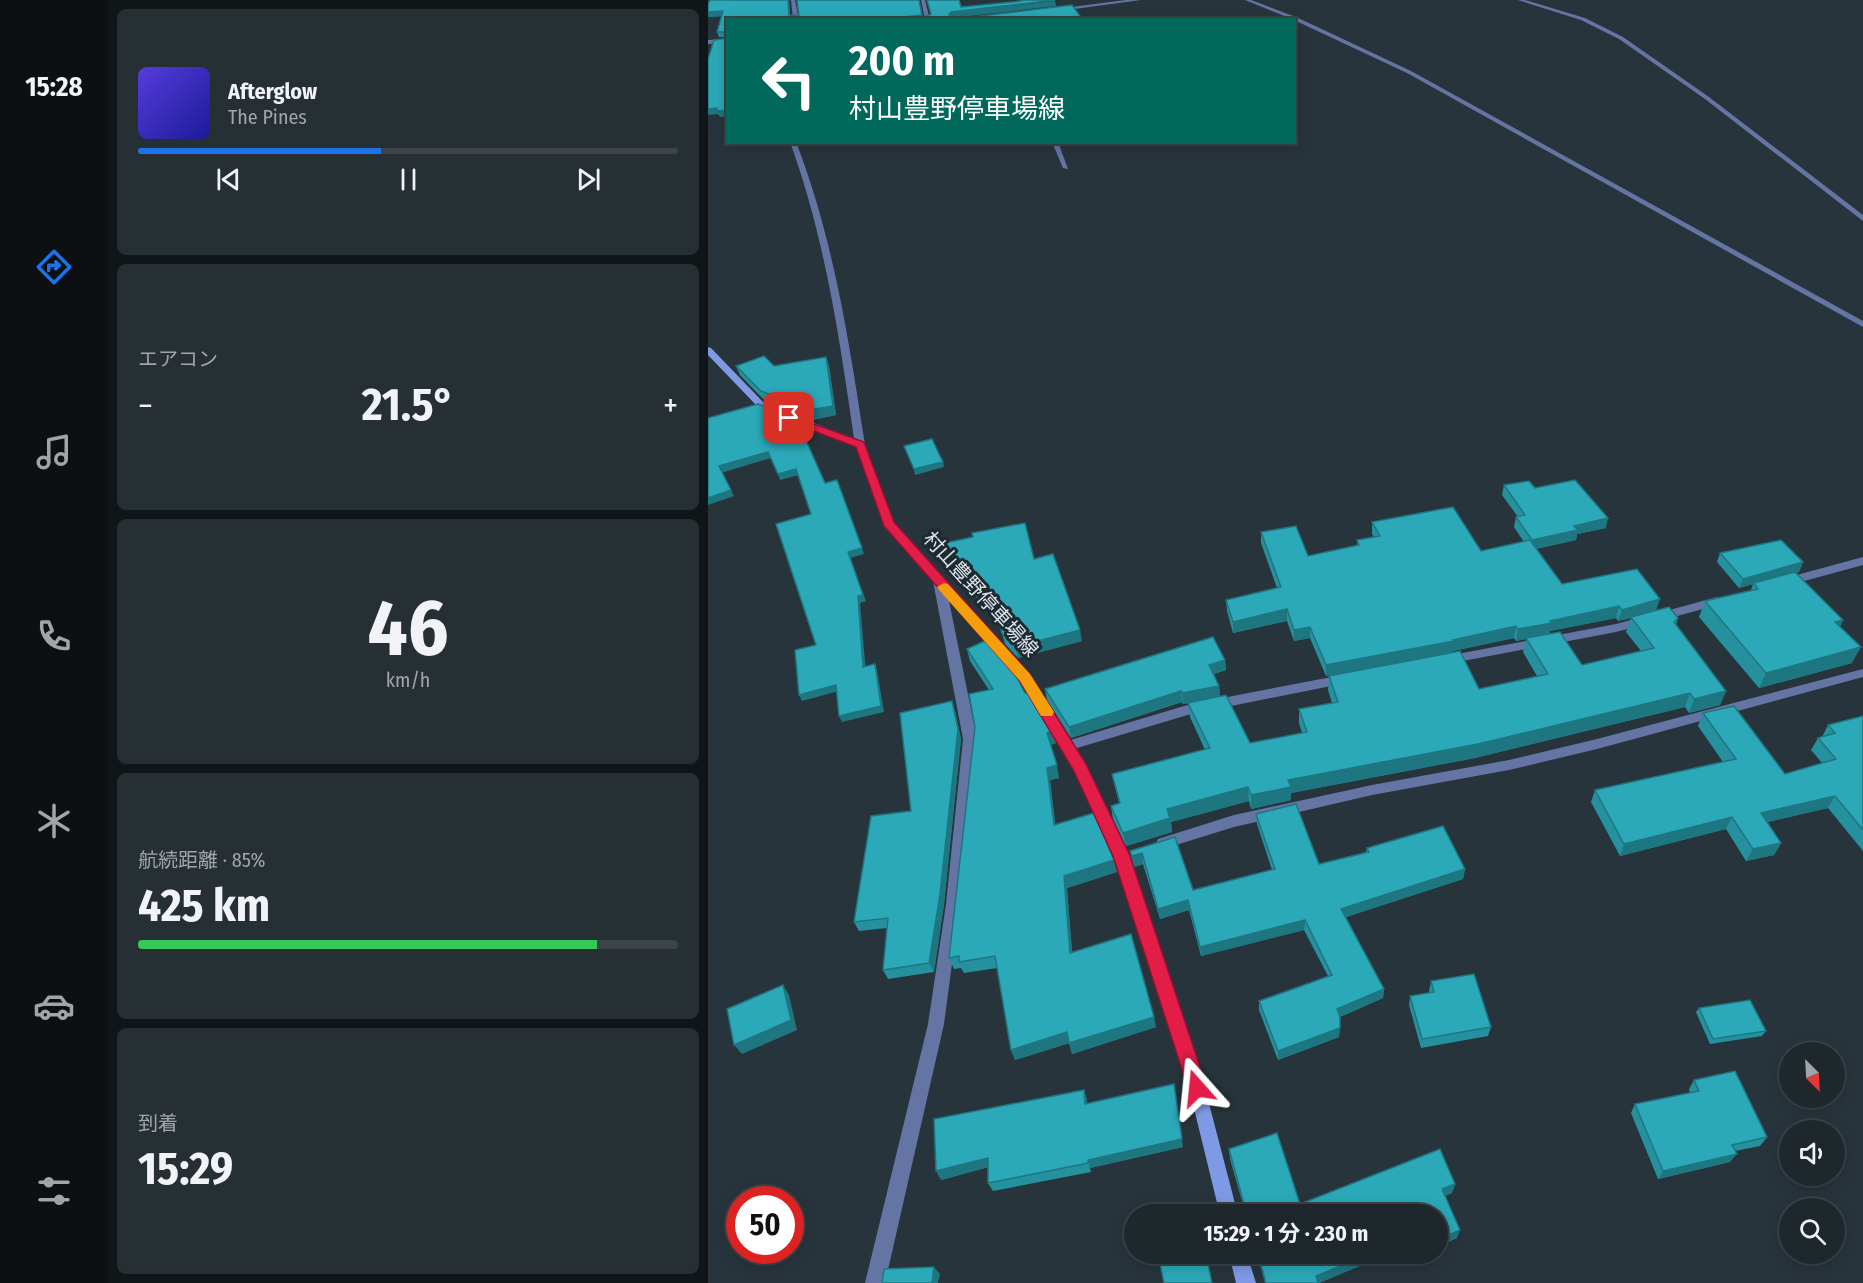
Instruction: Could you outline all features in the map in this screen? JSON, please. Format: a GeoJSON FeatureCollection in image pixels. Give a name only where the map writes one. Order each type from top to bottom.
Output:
{"type":"FeatureCollection","features":[{"type":"Feature","properties":{"kind":"main road"},"geometry":{"type":"LineString","coordinates":[[708,350],[760,404],[860,445]]}},
{"type":"Feature","properties":{"kind":"main road","name":"村山豊野停車場線"},"geometry":{"type":"LineString","coordinates":[[860,445],[888,523],[1025,677],[1080,768],[1127,854],[1197,1088],[1226,1204]]}},
{"type":"Feature","properties":{"kind":"main road"},"geometry":{"type":"LineString","coordinates":[[1241,1264],[1246,1283]]}},
{"type":"Feature","properties":{"kind":"street"},"geometry":{"type":"LineString","coordinates":[[793,0],[796,18]]}},
{"type":"Feature","properties":{"kind":"street"},"geometry":{"type":"LineString","coordinates":[[923,0],[928,18]]}},
{"type":"Feature","properties":{"kind":"street"},"geometry":{"type":"LineString","coordinates":[[1051,10],[1139,0]]}},
{"type":"Feature","properties":{"kind":"street"},"geometry":{"type":"LineString","coordinates":[[1246,0],[1295,18]]}},
{"type":"Feature","properties":{"kind":"street"},"geometry":{"type":"LineString","coordinates":[[1520,0],[1583,19],[1621,38],[1707,98],[1863,219]]}},
{"type":"Feature","properties":{"kind":"street"},"geometry":{"type":"LineString","coordinates":[[1296,19],[1409,72],[1863,324]]}},
{"type":"Feature","properties":{"kind":"street"},"geometry":{"type":"LineString","coordinates":[[708,42],[726,41]]}},
{"type":"Feature","properties":{"kind":"street"},"geometry":{"type":"LineString","coordinates":[[794,144],[809,180],[829,251],[860,445]]}},
{"type":"Feature","properties":{"kind":"street"},"geometry":{"type":"LineString","coordinates":[[1056,144],[1066,168]]}},
{"type":"Feature","properties":{"kind":"street"},"geometry":{"type":"LineString","coordinates":[[1773,585],[1863,561]]}},
{"type":"Feature","properties":{"kind":"street"},"geometry":{"type":"LineString","coordinates":[[875,1283],[936,1024],[953,904],[970,739],[939,581]]}},
{"type":"Feature","properties":{"kind":"street"},"geometry":{"type":"LineString","coordinates":[[1432,663],[1616,628],[1728,597]]}},
{"type":"Feature","properties":{"kind":"street"},"geometry":{"type":"LineString","coordinates":[[1155,846],[1234,822],[1337,798],[1509,765],[1597,744],[1863,673]]}},
{"type":"Feature","properties":{"kind":"street"},"geometry":{"type":"LineString","coordinates":[[1067,746],[1191,709],[1352,678]]}},
{"type":"Feature","properties":{"kind":"building"},"geometry":{"type":"Polygon","coordinates":[[[710,0],[788,0],[789,15],[799,16],[797,0],[919,0],[922,15],[896,18],[726,18],[726,32],[717,32],[723,11],[708,12],[710,0]]]}},
{"type":"Feature","properties":{"kind":"building"},"geometry":{"type":"Polygon","coordinates":[[[927,0],[959,0],[961,7],[1021,0],[1055,0],[951,12],[949,15],[951,17],[972,17],[1072,5],[1082,18],[925,18],[931,14],[927,0]]]}},
{"type":"Feature","properties":{"kind":"building"},"geometry":{"type":"Polygon","coordinates":[[[726,38],[726,110],[708,109],[708,59],[714,40],[726,38]]]}},
{"type":"Feature","properties":{"kind":"building"},"geometry":{"type":"Polygon","coordinates":[[[764,356],[774,366],[826,357],[833,406],[809,410],[761,391],[736,366],[764,356]]]}},
{"type":"Feature","properties":{"kind":"building"},"geometry":{"type":"Polygon","coordinates":[[[758,404],[797,420],[825,483],[837,480],[862,548],[848,552],[863,595],[858,596],[863,667],[875,664],[881,706],[839,716],[836,685],[799,695],[795,650],[816,645],[776,524],[811,514],[796,469],[778,474],[768,452],[719,466],[731,490],[708,498],[708,418],[758,404]]]}},
{"type":"Feature","properties":{"kind":"building"},"geometry":{"type":"Polygon","coordinates":[[[932,439],[943,462],[914,469],[904,446],[932,439]]]}},
{"type":"Feature","properties":{"kind":"building"},"geometry":{"type":"Polygon","coordinates":[[[1575,480],[1608,518],[1574,526],[1578,530],[1532,540],[1516,517],[1525,515],[1504,485],[1529,481],[1535,488],[1575,480]]]}},
{"type":"Feature","properties":{"kind":"building"},"geometry":{"type":"Polygon","coordinates":[[[1453,507],[1481,551],[1530,540],[1562,584],[1637,569],[1660,599],[1622,610],[1619,606],[1550,621],[1552,623],[1518,629],[1516,626],[1454,641],[1326,665],[1310,627],[1294,630],[1287,609],[1233,622],[1226,600],[1281,587],[1261,532],[1296,526],[1308,556],[1359,545],[1357,540],[1380,536],[1372,522],[1453,507]]]}},
{"type":"Feature","properties":{"kind":"building"},"geometry":{"type":"Polygon","coordinates":[[[1025,523],[1034,559],[1053,554],[1080,630],[1015,647],[1002,633],[988,584],[974,588],[936,545],[973,537],[972,533],[1025,523]]]}},
{"type":"Feature","properties":{"kind":"building"},"geometry":{"type":"Polygon","coordinates":[[[1781,540],[1803,562],[1743,579],[1720,553],[1781,540]]]}},
{"type":"Feature","properties":{"kind":"building"},"geometry":{"type":"Polygon","coordinates":[[[1795,572],[1843,620],[1835,622],[1861,647],[1766,673],[1705,601],[1758,589],[1754,583],[1795,572]]]}},
{"type":"Feature","properties":{"kind":"building"},"geometry":{"type":"Polygon","coordinates":[[[1669,607],[1678,618],[1674,622],[1726,691],[1694,699],[1690,693],[1478,744],[1288,780],[1291,787],[1251,795],[1248,787],[1167,809],[1170,818],[1123,833],[1111,806],[1120,803],[1112,774],[1210,748],[1188,703],[1226,695],[1250,743],[1307,732],[1299,709],[1338,702],[1329,676],[1460,651],[1479,689],[1548,674],[1526,638],[1560,632],[1582,665],[1654,648],[1631,617],[1669,607]]]}},
{"type":"Feature","properties":{"kind":"building"},"geometry":{"type":"Polygon","coordinates":[[[1213,637],[1225,660],[1209,665],[1219,686],[1182,693],[1181,691],[1069,727],[1045,689],[1213,637]]]}},
{"type":"Feature","properties":{"kind":"building"},"geometry":{"type":"Polygon","coordinates":[[[989,639],[1008,660],[1025,693],[1030,692],[1053,731],[1047,733],[1057,765],[1047,768],[1054,825],[1094,813],[1114,860],[1064,876],[1070,953],[1131,934],[1154,1017],[1069,1043],[1067,1032],[1011,1050],[995,956],[959,962],[959,956],[949,958],[975,727],[969,694],[993,689],[967,649],[989,639]]]}},
{"type":"Feature","properties":{"kind":"building"},"geometry":{"type":"Polygon","coordinates":[[[952,701],[958,729],[940,894],[929,963],[883,970],[888,918],[854,922],[871,816],[911,811],[900,713],[952,701]]]}},
{"type":"Feature","properties":{"kind":"building"},"geometry":{"type":"Polygon","coordinates":[[[1734,706],[1785,774],[1836,759],[1818,738],[1835,733],[1828,725],[1863,716],[1863,830],[1835,796],[1761,813],[1781,843],[1753,849],[1732,817],[1624,844],[1595,790],[1736,759],[1703,713],[1734,706]]]}},
{"type":"Feature","properties":{"kind":"building"},"geometry":{"type":"Polygon","coordinates":[[[1296,804],[1319,864],[1369,852],[1367,848],[1443,826],[1465,869],[1341,909],[1384,989],[1337,1009],[1340,1028],[1278,1051],[1259,1001],[1332,975],[1305,920],[1200,947],[1188,900],[1158,909],[1142,853],[1132,856],[1130,851],[1175,837],[1193,890],[1275,869],[1256,814],[1296,804]]]}},
{"type":"Feature","properties":{"kind":"building"},"geometry":{"type":"Polygon","coordinates":[[[1474,974],[1491,1027],[1422,1039],[1410,996],[1434,992],[1431,981],[1474,974]]]}},
{"type":"Feature","properties":{"kind":"building"},"geometry":{"type":"Polygon","coordinates":[[[783,985],[791,1020],[734,1045],[727,1009],[783,985]]]}},
{"type":"Feature","properties":{"kind":"building"},"geometry":{"type":"Polygon","coordinates":[[[1750,1000],[1766,1031],[1713,1039],[1699,1008],[1750,1000]]]}},
{"type":"Feature","properties":{"kind":"building"},"geometry":{"type":"Polygon","coordinates":[[[1735,1071],[1767,1137],[1732,1145],[1737,1154],[1663,1171],[1635,1104],[1699,1091],[1694,1080],[1735,1071]]]}},
{"type":"Feature","properties":{"kind":"building"},"geometry":{"type":"Polygon","coordinates":[[[1174,1084],[1182,1139],[1088,1160],[1088,1163],[988,1183],[988,1158],[936,1171],[934,1119],[1084,1090],[1085,1104],[1174,1084]]]}},
{"type":"Feature","properties":{"kind":"building"},"geometry":{"type":"Polygon","coordinates":[[[1277,1133],[1300,1204],[1244,1204],[1229,1149],[1277,1133]]]}},
{"type":"Feature","properties":{"kind":"building"},"geometry":{"type":"Polygon","coordinates":[[[1440,1149],[1455,1184],[1442,1189],[1460,1230],[1448,1235],[1448,1204],[1300,1204],[1440,1149]]]}},
{"type":"Feature","properties":{"kind":"building"},"geometry":{"type":"Polygon","coordinates":[[[1160,1264],[1208,1264],[1212,1283],[1164,1283],[1160,1264]]]}},
{"type":"Feature","properties":{"kind":"building"},"geometry":{"type":"Polygon","coordinates":[[[1261,1264],[1345,1264],[1316,1276],[1318,1283],[1266,1283],[1261,1264]]]}},
{"type":"Feature","properties":{"kind":"building"},"geometry":{"type":"Polygon","coordinates":[[[934,1267],[932,1283],[882,1283],[884,1269],[934,1267]]]}},
{"type":"Feature","properties":{"kind":"slow traffic"},"geometry":{"type":"LineString","coordinates":[[944,587],[1025,677],[1047,712]]}},
{"type":"Feature","properties":{"kind":"route"},"geometry":{"type":"LineString","coordinates":[[789,418],[860,445],[888,523],[1025,677],[1080,768],[1121,856],[1197,1088]]}}]}
